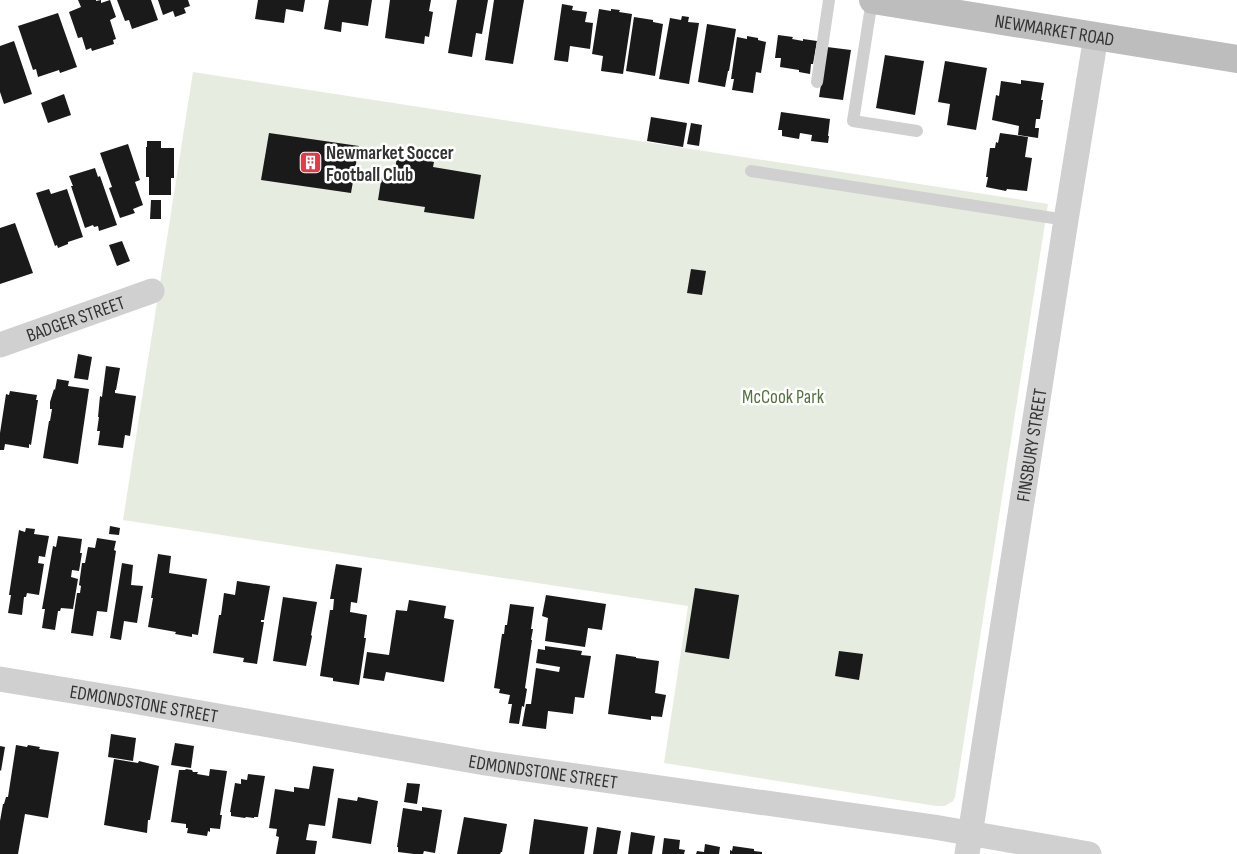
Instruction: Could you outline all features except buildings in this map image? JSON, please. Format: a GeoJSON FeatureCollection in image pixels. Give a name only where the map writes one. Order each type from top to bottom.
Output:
{"type":"FeatureCollection","features":[{"type":"Feature","properties":{"kind":"main road","name":"NEWMARKET ROAD"},"geometry":{"type":"LineString","coordinates":[[872,0],[1237,58]]}},
{"type":"Feature","properties":{"kind":"street","name":"FINSBURY STREET"},"geometry":{"type":"LineString","coordinates":[[969,844],[1096,36]]}},
{"type":"Feature","properties":{"kind":"street","name":"BADGER STREET"},"geometry":{"type":"LineString","coordinates":[[0,345],[152,291]]}},
{"type":"Feature","properties":{"kind":"street","name":"EDMONDSTONE STREET"},"geometry":{"type":"LineString","coordinates":[[0,679],[484,763],[845,814],[969,844],[1089,854]]}},
{"type":"Feature","properties":{"kind":"lane"},"geometry":{"type":"LineString","coordinates":[[817,82],[830,0]]}},
{"type":"Feature","properties":{"kind":"lane"},"geometry":{"type":"LineString","coordinates":[[872,0],[853,121],[917,131]]}},
{"type":"Feature","properties":{"kind":"lane"},"geometry":{"type":"LineString","coordinates":[[751,171],[1066,220]]}},
{"type":"Feature","properties":{"kind":"green space","name":"McCook Park"},"geometry":{"type":"Polygon","coordinates":[[[193,72],[1048,204],[953,801],[945,806],[936,806],[664,763],[688,606],[123,520],[193,72]]]}},
{"type":"Feature","properties":{"kind":"place","name":"Newmarket Soccer Football Club"},"geometry":{"type":"Point","coordinates":[310,163]}}]}
